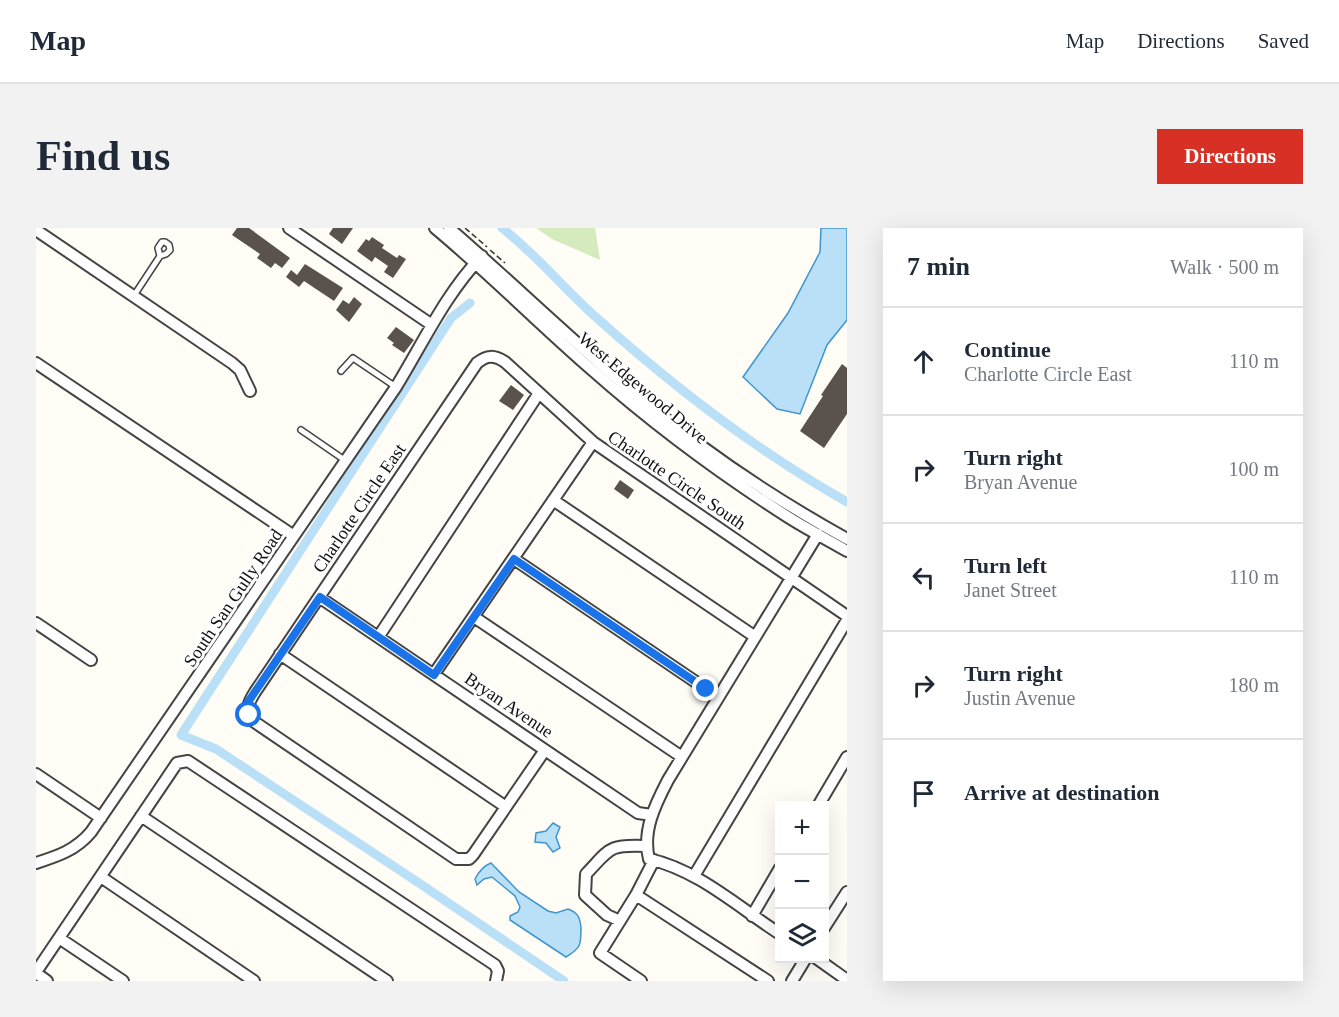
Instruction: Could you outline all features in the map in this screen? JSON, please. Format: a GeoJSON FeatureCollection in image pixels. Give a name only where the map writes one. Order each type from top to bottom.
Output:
{"type":"FeatureCollection","features":[{"type":"Feature","properties":{"kind":"street"},"geometry":{"type":"LineString","coordinates":[[289,228],[432,325]]}},
{"type":"Feature","properties":{"kind":"street","name":"West Edgewood Drive"},"geometry":{"type":"LineString","coordinates":[[435,228],[479,259],[591,356],[696,442],[776,498],[847,539]]}},
{"type":"Feature","properties":{"kind":"street","name":"West Edgewood Drive"},"geometry":{"type":"LineString","coordinates":[[449,228],[591,370],[646,415],[753,495],[847,551]]}},
{"type":"Feature","properties":{"kind":"street"},"geometry":{"type":"LineString","coordinates":[[36,230],[240,370],[250,391]]}},
{"type":"Feature","properties":{"kind":"street","name":"South San Gully Road"},"geometry":{"type":"LineString","coordinates":[[36,862],[59,855],[77,846],[92,832],[396,387],[432,325],[470,268],[479,259]]}},
{"type":"Feature","properties":{"kind":"street","name":"Charlotte Circle East"},"geometry":{"type":"LineString","coordinates":[[499,358],[489,356],[477,363],[280,654],[247,708],[253,721],[456,859],[469,859],[506,807]]}},
{"type":"Feature","properties":{"kind":"street","name":"Charlotte Circle South"},"geometry":{"type":"LineString","coordinates":[[499,358],[593,442],[847,618]]}},
{"type":"Feature","properties":{"kind":"street"},"geometry":{"type":"LineString","coordinates":[[36,363],[294,536]]}},
{"type":"Feature","properties":{"kind":"street"},"geometry":{"type":"LineString","coordinates":[[379,636],[539,393]]}},
{"type":"Feature","properties":{"kind":"street"},"geometry":{"type":"LineString","coordinates":[[434,675],[593,442]]}},
{"type":"Feature","properties":{"kind":"street"},"geometry":{"type":"LineString","coordinates":[[553,500],[754,636]]}},
{"type":"Feature","properties":{"kind":"street"},"geometry":{"type":"LineString","coordinates":[[775,931],[694,876],[666,863],[649,859],[645,846],[652,815],[662,790],[818,534]]}},
{"type":"Feature","properties":{"kind":"street"},"geometry":{"type":"LineString","coordinates":[[514,559],[718,697]]}},
{"type":"Feature","properties":{"kind":"street","name":"Bryan Avenue"},"geometry":{"type":"LineString","coordinates":[[320,597],[638,813],[652,815]]}},
{"type":"Feature","properties":{"kind":"street"},"geometry":{"type":"LineString","coordinates":[[474,617],[682,757]]}},
{"type":"Feature","properties":{"kind":"street"},"geometry":{"type":"LineString","coordinates":[[694,876],[847,618]]}},
{"type":"Feature","properties":{"kind":"street"},"geometry":{"type":"LineString","coordinates":[[36,623],[91,660]]}},
{"type":"Feature","properties":{"kind":"street"},"geometry":{"type":"LineString","coordinates":[[280,654],[506,807],[545,750]]}},
{"type":"Feature","properties":{"kind":"street"},"geometry":{"type":"LineString","coordinates":[[821,801],[847,757]]}},
{"type":"Feature","properties":{"kind":"street"},"geometry":{"type":"LineString","coordinates":[[47,981],[36,973],[177,763],[183,761],[194,764],[485,958],[495,965],[497,976]]}},
{"type":"Feature","properties":{"kind":"street"},"geometry":{"type":"LineString","coordinates":[[36,774],[101,818]]}},
{"type":"Feature","properties":{"kind":"street"},"geometry":{"type":"LineString","coordinates":[[141,816],[387,981]]}},
{"type":"Feature","properties":{"kind":"street"},"geometry":{"type":"LineString","coordinates":[[620,921],[607,915],[585,895],[586,874],[611,848],[625,844],[645,846]]}},
{"type":"Feature","properties":{"kind":"street"},"geometry":{"type":"LineString","coordinates":[[641,981],[600,953],[636,895],[654,860]]}},
{"type":"Feature","properties":{"kind":"street"},"geometry":{"type":"LineString","coordinates":[[101,877],[254,981]]}},
{"type":"Feature","properties":{"kind":"street"},"geometry":{"type":"LineString","coordinates":[[752,916],[775,877]]}},
{"type":"Feature","properties":{"kind":"street"},"geometry":{"type":"LineString","coordinates":[[829,921],[847,892]]}},
{"type":"Feature","properties":{"kind":"street"},"geometry":{"type":"LineString","coordinates":[[636,895],[768,981]]}},
{"type":"Feature","properties":{"kind":"street"},"geometry":{"type":"LineString","coordinates":[[59,939],[123,981]]}},
{"type":"Feature","properties":{"kind":"street"},"geometry":{"type":"LineString","coordinates":[[792,981],[803,963]]}},
{"type":"Feature","properties":{"kind":"street"},"geometry":{"type":"LineString","coordinates":[[823,963],[847,980]]}},
{"type":"Feature","properties":{"kind":"lane"},"geometry":{"type":"LineString","coordinates":[[134,297],[160,256]]}},
{"type":"Feature","properties":{"kind":"lane"},"geometry":{"type":"LineString","coordinates":[[341,372],[353,358],[396,387]]}},
{"type":"Feature","properties":{"kind":"lane"},"geometry":{"type":"LineString","coordinates":[[301,430],[346,461]]}},
{"type":"Feature","properties":{"kind":"path"},"geometry":{"type":"LineString","coordinates":[[465,228],[509,267]]}},
{"type":"Feature","properties":{"kind":"green space"},"geometry":{"type":"Polygon","coordinates":[[[536,228],[595,228],[600,260],[552,239],[536,228]]]}},
{"type":"Feature","properties":{"kind":"water"},"geometry":{"type":"Polygon","coordinates":[[[821,228],[847,228],[847,320],[827,345],[800,414],[777,409],[743,377],[788,313],[820,252],[821,228]]]}},
{"type":"Feature","properties":{"kind":"water"},"geometry":{"type":"Polygon","coordinates":[[[553,823],[560,827],[556,837],[560,848],[553,852],[546,843],[535,842],[536,833],[546,831],[553,823]]]}},
{"type":"Feature","properties":{"kind":"water"},"geometry":{"type":"Polygon","coordinates":[[[491,863],[519,892],[548,911],[556,913],[568,909],[578,916],[581,934],[579,946],[575,951],[566,957],[510,920],[510,916],[518,912],[520,907],[515,896],[492,877],[484,879],[477,885],[475,879],[483,867],[491,863]]]}},
{"type":"Feature","properties":{"kind":"building"},"geometry":{"type":"Polygon","coordinates":[[[237,228],[249,228],[290,258],[282,268],[275,263],[271,268],[257,258],[260,254],[232,235],[237,228]]]}},
{"type":"Feature","properties":{"kind":"building"},"geometry":{"type":"Polygon","coordinates":[[[333,228],[353,228],[342,244],[329,234],[333,228]]]}},
{"type":"Feature","properties":{"kind":"building"},"geometry":{"type":"Polygon","coordinates":[[[372,237],[384,245],[382,248],[397,258],[399,255],[406,259],[393,278],[384,272],[388,266],[375,257],[372,262],[357,251],[366,239],[369,241],[372,237]]]}},
{"type":"Feature","properties":{"kind":"building"},"geometry":{"type":"Polygon","coordinates":[[[305,264],[343,288],[334,301],[304,281],[299,287],[286,277],[291,270],[297,275],[305,264]]]}},
{"type":"Feature","properties":{"kind":"building"},"geometry":{"type":"Polygon","coordinates":[[[354,297],[362,304],[349,322],[336,310],[343,300],[349,304],[354,297]]]}},
{"type":"Feature","properties":{"kind":"building"},"geometry":{"type":"Polygon","coordinates":[[[396,327],[414,340],[404,353],[392,345],[394,343],[387,338],[396,327]]]}},
{"type":"Feature","properties":{"kind":"building"},"geometry":{"type":"Polygon","coordinates":[[[842,364],[847,368],[847,414],[824,448],[800,431],[842,364]]]}},
{"type":"Feature","properties":{"kind":"building"},"geometry":{"type":"Polygon","coordinates":[[[511,385],[524,395],[513,410],[499,401],[511,385]]]}},
{"type":"Feature","properties":{"kind":"building"},"geometry":{"type":"Polygon","coordinates":[[[620,480],[634,490],[628,499],[614,489],[620,480]]]}},
{"type":"Feature","properties":{"kind":"waterway"},"geometry":{"type":"LineString","coordinates":[[502,228],[598,319],[687,394],[781,462],[847,502]]}},
{"type":"Feature","properties":{"kind":"waterway"},"geometry":{"type":"LineString","coordinates":[[470,303],[451,318],[181,735],[216,749],[564,981]]}},
{"type":"Feature","properties":{"kind":"route"},"geometry":{"type":"LineString","coordinates":[[249,715],[248,702],[320,597],[434,675],[514,559],[706,689]]}}]}
